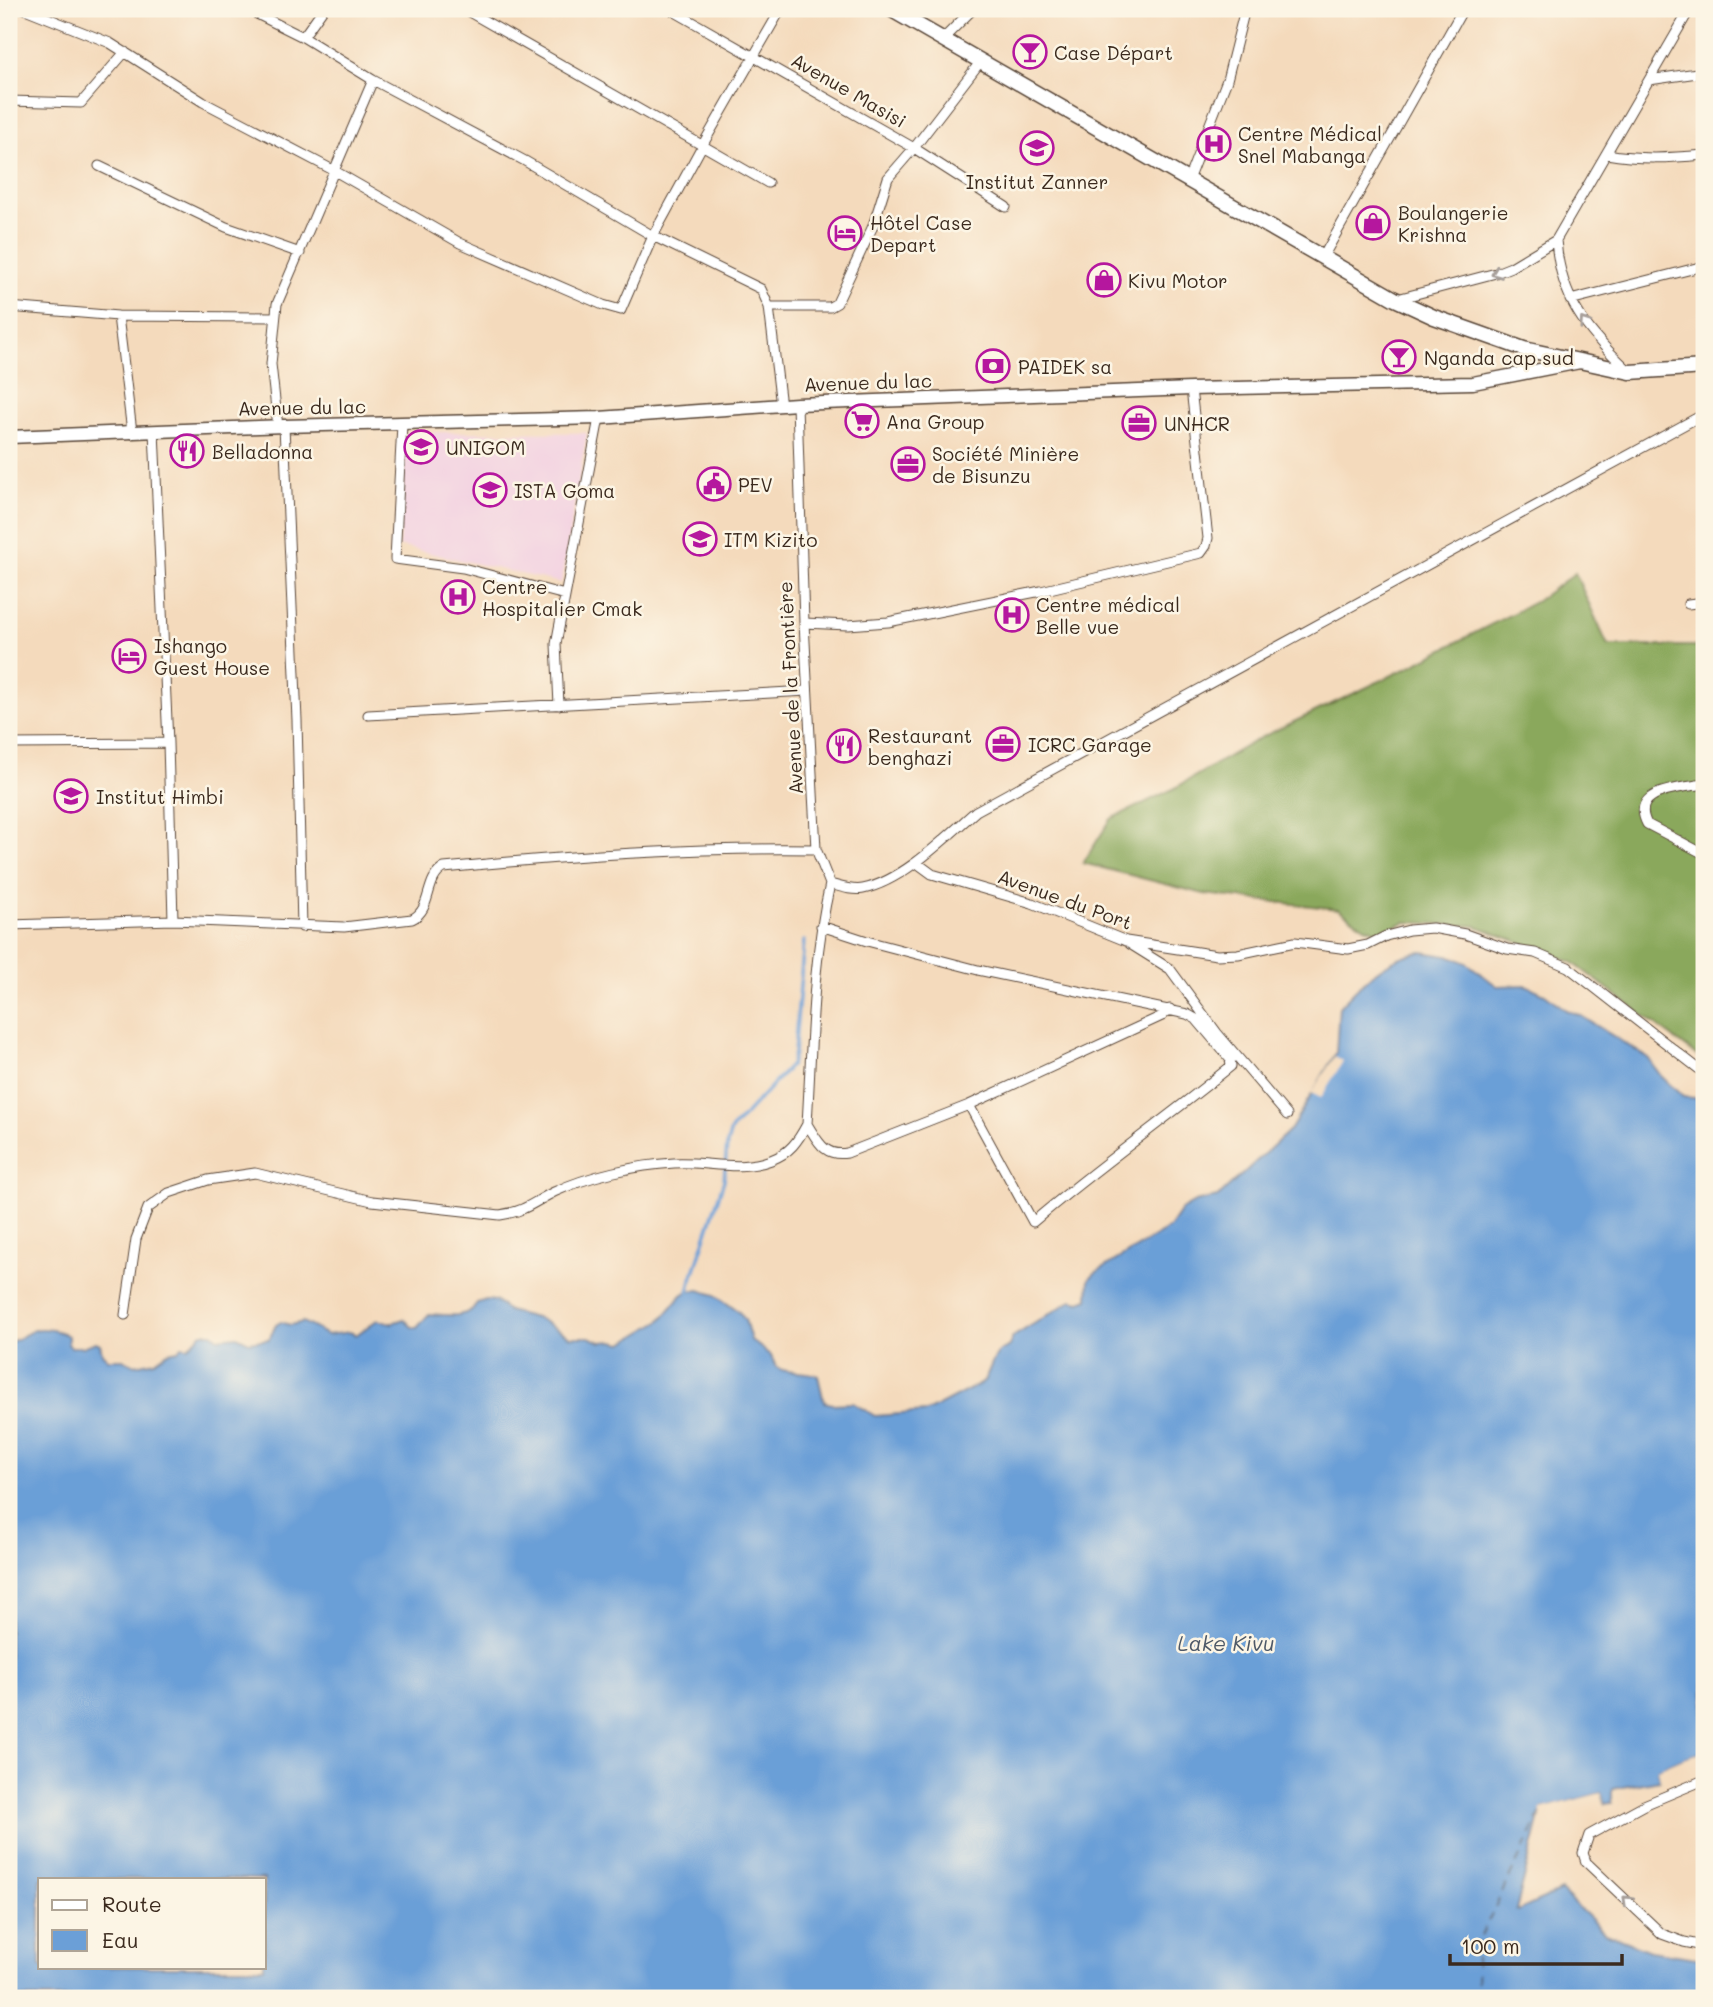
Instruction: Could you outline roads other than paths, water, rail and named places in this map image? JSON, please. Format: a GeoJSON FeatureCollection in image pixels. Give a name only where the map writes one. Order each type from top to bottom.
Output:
{"type":"FeatureCollection","features":[{"type":"Feature","properties":{"kind":"highway"},"geometry":{"type":"LineString","coordinates":[[890,9],[1395,299],[1434,317],[1524,349],[1630,372],[1704,367]]}},
{"type":"Feature","properties":{"kind":"main road","name":"Avenue du lac"},"geometry":{"type":"LineString","coordinates":[[9,437],[281,426],[599,418],[797,404],[1191,389],[1473,383],[1582,361]]}},
{"type":"Feature","properties":{"kind":"street"},"geometry":{"type":"LineString","coordinates":[[25,9],[95,35],[203,102],[333,170],[460,243],[603,305],[621,310],[653,236],[781,9]]}},
{"type":"Feature","properties":{"kind":"street"},"geometry":{"type":"LineString","coordinates":[[247,9],[303,37],[373,80],[525,161],[653,236],[761,289],[769,307],[781,405]]}},
{"type":"Feature","properties":{"kind":"street"},"geometry":{"type":"LineString","coordinates":[[303,37],[323,9]]}},
{"type":"Feature","properties":{"kind":"street"},"geometry":{"type":"LineString","coordinates":[[464,9],[768,183]]}},
{"type":"Feature","properties":{"kind":"street","name":"Avenue Masisi"},"geometry":{"type":"LineString","coordinates":[[670,9],[914,148],[1006,207]]}},
{"type":"Feature","properties":{"kind":"street"},"geometry":{"type":"LineString","coordinates":[[943,39],[973,9]]}},
{"type":"Feature","properties":{"kind":"street"},"geometry":{"type":"LineString","coordinates":[[1188,180],[1227,80],[1245,9]]}},
{"type":"Feature","properties":{"kind":"street"},"geometry":{"type":"LineString","coordinates":[[1323,257],[1463,9]]}},
{"type":"Feature","properties":{"kind":"street"},"geometry":{"type":"LineString","coordinates":[[1395,299],[1474,281],[1496,273],[1556,240],[1690,9]]}},
{"type":"Feature","properties":{"kind":"street"},"geometry":{"type":"LineString","coordinates":[[9,101],[80,103],[125,52]]}},
{"type":"Feature","properties":{"kind":"street"},"geometry":{"type":"LineString","coordinates":[[769,307],[830,307],[837,303],[873,226],[888,178],[981,61]]}},
{"type":"Feature","properties":{"kind":"street"},"geometry":{"type":"LineString","coordinates":[[1648,80],[1704,72]]}},
{"type":"Feature","properties":{"kind":"street"},"geometry":{"type":"LineString","coordinates":[[302,927],[297,720],[281,426],[271,363],[279,299],[373,80]]}},
{"type":"Feature","properties":{"kind":"street"},"geometry":{"type":"LineString","coordinates":[[1607,154],[1631,159],[1704,155]]}},
{"type":"Feature","properties":{"kind":"street"},"geometry":{"type":"LineString","coordinates":[[99,166],[226,227],[300,253]]}},
{"type":"Feature","properties":{"kind":"street"},"geometry":{"type":"LineString","coordinates":[[1556,240],[1558,264],[1570,300],[1590,332],[1630,372]]}},
{"type":"Feature","properties":{"kind":"street"},"geometry":{"type":"LineString","coordinates":[[1570,300],[1704,266]]}},
{"type":"Feature","properties":{"kind":"street"},"geometry":{"type":"LineString","coordinates":[[9,307],[118,316],[275,317]]}},
{"type":"Feature","properties":{"kind":"street"},"geometry":{"type":"LineString","coordinates":[[118,316],[132,432]]}},
{"type":"Feature","properties":{"kind":"street"},"geometry":{"type":"LineString","coordinates":[[804,622],[848,625],[888,622],[1041,592],[1200,552],[1206,546],[1208,538],[1191,389]]}},
{"type":"Feature","properties":{"kind":"street","name":"Avenue de la Frontière"},"geometry":{"type":"LineString","coordinates":[[797,404],[804,622],[816,849],[831,884]]}},
{"type":"Feature","properties":{"kind":"street"},"geometry":{"type":"LineString","coordinates":[[125,1315],[136,1239],[148,1208],[169,1193],[208,1180],[255,1173],[372,1201],[500,1214],[516,1212],[534,1205],[554,1192],[593,1179],[654,1164],[754,1166],[771,1160],[796,1145],[807,1124],[821,926],[831,884],[845,889],[863,889],[917,863],[976,811],[1704,414]]}},
{"type":"Feature","properties":{"kind":"street"},"geometry":{"type":"LineString","coordinates":[[559,705],[556,644],[599,418]]}},
{"type":"Feature","properties":{"kind":"street"},"geometry":{"type":"LineString","coordinates":[[402,424],[395,559],[463,568],[565,595]]}},
{"type":"Feature","properties":{"kind":"street"},"geometry":{"type":"LineString","coordinates":[[154,431],[173,920]]}},
{"type":"Feature","properties":{"kind":"street"},"geometry":{"type":"LineString","coordinates":[[1688,604],[1704,602]]}},
{"type":"Feature","properties":{"kind":"street"},"geometry":{"type":"LineString","coordinates":[[368,715],[807,691]]}},
{"type":"Feature","properties":{"kind":"street"},"geometry":{"type":"LineString","coordinates":[[9,744],[168,743]]}},
{"type":"Feature","properties":{"kind":"street"},"geometry":{"type":"LineString","coordinates":[[1704,784],[1658,792],[1647,799],[1643,816],[1647,824],[1704,854]]}},
{"type":"Feature","properties":{"kind":"street"},"geometry":{"type":"LineString","coordinates":[[9,925],[173,920],[344,927],[412,919],[424,911],[435,876],[444,868],[564,857],[752,848],[816,849]]}},
{"type":"Feature","properties":{"kind":"street","name":"Avenue du Port"},"geometry":{"type":"LineString","coordinates":[[917,863],[932,874],[1032,903],[1126,941],[1228,955],[1295,943],[1348,949],[1409,930],[1432,928],[1465,934],[1507,949],[1535,953],[1568,967],[1704,1073]]}},
{"type":"Feature","properties":{"kind":"street"},"geometry":{"type":"LineString","coordinates":[[821,926],[978,970],[1170,1009],[1196,1019],[1230,1059],[1231,1066],[1033,1222],[969,1105]]}},
{"type":"Feature","properties":{"kind":"street"},"geometry":{"type":"LineString","coordinates":[[1126,941],[1170,969],[1217,1033],[1287,1115]]}},
{"type":"Feature","properties":{"kind":"street"},"geometry":{"type":"LineString","coordinates":[[807,1124],[820,1146],[828,1152],[838,1154],[969,1105],[1162,1016],[1170,1009]]}},
{"type":"Feature","properties":{"kind":"street"},"geometry":{"type":"LineString","coordinates":[[1704,1780],[1644,1805],[1589,1835],[1584,1853],[1586,1862],[1662,1934],[1704,1946]]}},
{"type":"Feature","properties":{"kind":"water","name":"Lake Kivu"},"geometry":{"type":"Polygon","coordinates":[[[1422,952],[1453,957],[1467,963],[1497,986],[1526,985],[1648,1058],[1661,1076],[1683,1097],[1704,1099],[1704,1752],[1658,1769],[1660,1780],[1612,1789],[1612,1803],[1605,1804],[1601,1793],[1542,1809],[1516,1910],[1561,1891],[1606,1934],[1650,1951],[1704,1959],[1704,1998],[9,1998],[9,1342],[35,1330],[52,1330],[68,1336],[68,1344],[71,1347],[82,1347],[96,1342],[100,1344],[102,1353],[108,1359],[123,1359],[135,1365],[155,1361],[182,1346],[188,1347],[202,1333],[212,1333],[218,1338],[237,1336],[249,1342],[269,1339],[276,1325],[281,1322],[290,1325],[303,1322],[327,1335],[350,1332],[356,1335],[377,1320],[392,1323],[404,1319],[417,1328],[429,1314],[463,1314],[477,1303],[486,1300],[495,1301],[508,1311],[539,1319],[571,1337],[623,1343],[660,1321],[682,1295],[688,1291],[699,1290],[715,1295],[739,1312],[745,1320],[751,1340],[771,1356],[776,1367],[818,1376],[824,1402],[853,1403],[875,1416],[927,1412],[984,1382],[999,1352],[1009,1346],[1013,1337],[1072,1300],[1080,1302],[1088,1299],[1089,1279],[1095,1273],[1169,1228],[1181,1210],[1195,1202],[1218,1197],[1291,1129],[1336,1053],[1339,1007],[1376,972],[1398,958],[1422,952]]]}},
{"type":"Feature","properties":{"kind":"waterway"},"geometry":{"type":"LineString","coordinates":[[688,1291],[724,1180],[731,1130],[791,1065],[804,941]]}},
{"type":"Feature","properties":{"kind":"place","name":"Case Départ"},"geometry":{"type":"Point","coordinates":[1030,52]}},
{"type":"Feature","properties":{"kind":"place","name":"Centre Médical Snel Mabanga"},"geometry":{"type":"Point","coordinates":[1214,144]}},
{"type":"Feature","properties":{"kind":"place","name":"Institut Zanner"},"geometry":{"type":"Point","coordinates":[1037,148]}},
{"type":"Feature","properties":{"kind":"place","name":"Boulangerie Krishna"},"geometry":{"type":"Point","coordinates":[1373,223]}},
{"type":"Feature","properties":{"kind":"place","name":"Hôtel Case Depart"},"geometry":{"type":"Point","coordinates":[845,233]}},
{"type":"Feature","properties":{"kind":"place","name":"Kivu Motor"},"geometry":{"type":"Point","coordinates":[1104,280]}},
{"type":"Feature","properties":{"kind":"place","name":"Nganda cap sud"},"geometry":{"type":"Point","coordinates":[1399,357]}},
{"type":"Feature","properties":{"kind":"place","name":"PAIDEK sa"},"geometry":{"type":"Point","coordinates":[993,366]}},
{"type":"Feature","properties":{"kind":"place","name":"Ana Group"},"geometry":{"type":"Point","coordinates":[862,421]}},
{"type":"Feature","properties":{"kind":"place","name":"UNHCR"},"geometry":{"type":"Point","coordinates":[1139,423]}},
{"type":"Feature","properties":{"kind":"place","name":"UNIGOM"},"geometry":{"type":"Point","coordinates":[421,447]}},
{"type":"Feature","properties":{"kind":"place","name":"Belladonna"},"geometry":{"type":"Point","coordinates":[187,451]}},
{"type":"Feature","properties":{"kind":"place","name":"Société Minière de Bisunzu"},"geometry":{"type":"Point","coordinates":[908,464]}},
{"type":"Feature","properties":{"kind":"place","name":"PEV"},"geometry":{"type":"Point","coordinates":[714,484]}},
{"type":"Feature","properties":{"kind":"place","name":"ISTA Goma"},"geometry":{"type":"Point","coordinates":[490,490]}},
{"type":"Feature","properties":{"kind":"place","name":"ITM Kizito"},"geometry":{"type":"Point","coordinates":[700,539]}},
{"type":"Feature","properties":{"kind":"place","name":"Centre Hospitalier Cmak"},"geometry":{"type":"Point","coordinates":[458,597]}},
{"type":"Feature","properties":{"kind":"place","name":"Centre médical Belle vue"},"geometry":{"type":"Point","coordinates":[1012,615]}},
{"type":"Feature","properties":{"kind":"place","name":"Ishango Guest House"},"geometry":{"type":"Point","coordinates":[129,656]}},
{"type":"Feature","properties":{"kind":"place","name":"ICRC Garage"},"geometry":{"type":"Point","coordinates":[1003,744]}},
{"type":"Feature","properties":{"kind":"place","name":"Restaurant benghazi"},"geometry":{"type":"Point","coordinates":[844,746]}},
{"type":"Feature","properties":{"kind":"place","name":"Institut Himbi"},"geometry":{"type":"Point","coordinates":[71,796]}}]}
